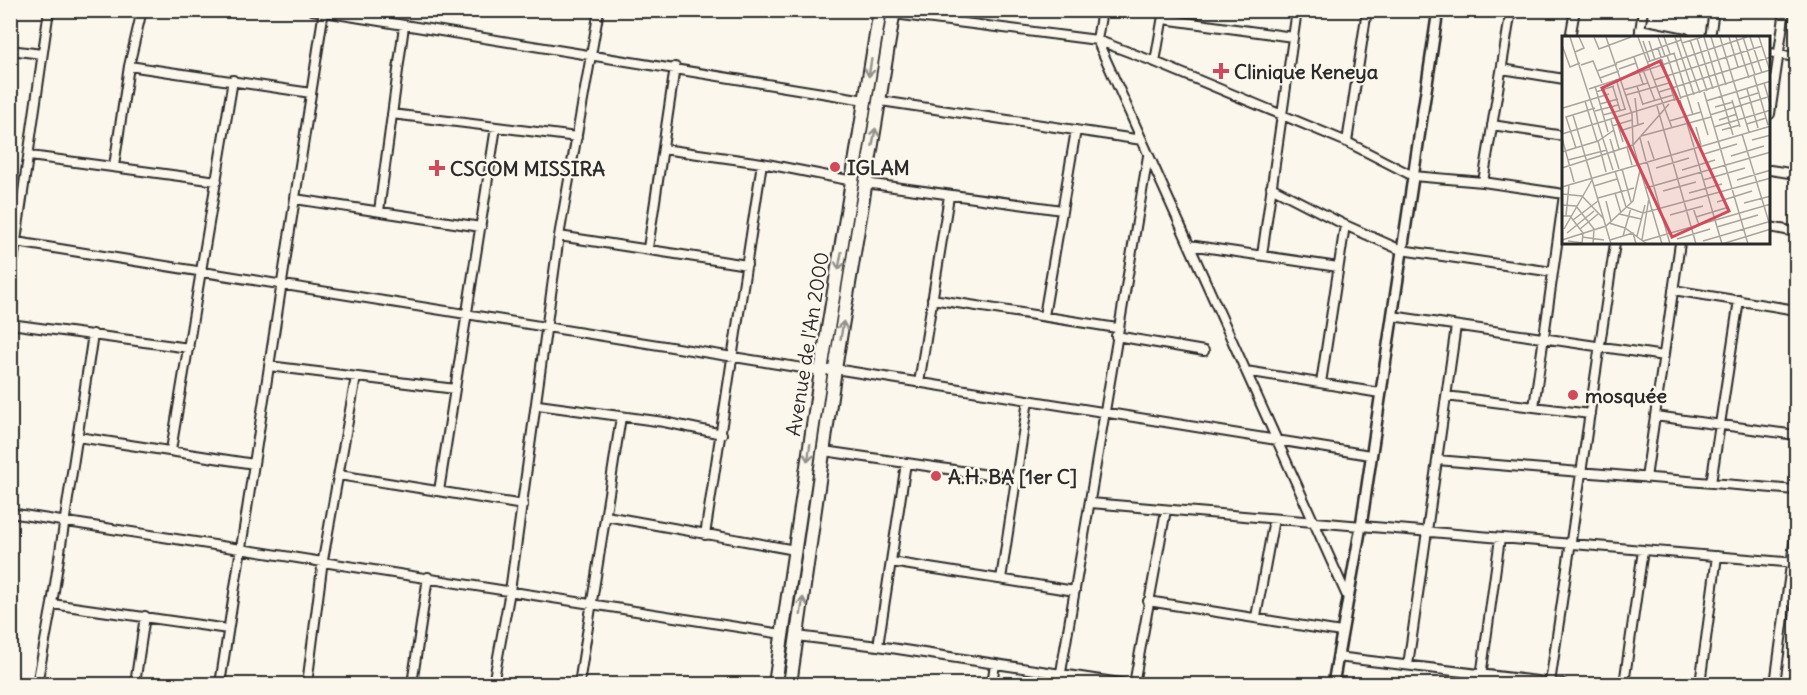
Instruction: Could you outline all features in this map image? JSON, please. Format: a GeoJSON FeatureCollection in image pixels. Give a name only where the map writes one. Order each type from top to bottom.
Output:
{"type":"FeatureCollection","features":[{"type":"Feature","properties":{"kind":"main road","name":"Avenue de l'An 2000"},"geometry":{"type":"LineString","coordinates":[[790,684],[835,369],[859,182],[865,100],[888,11]]}},
{"type":"Feature","properties":{"kind":"main road","name":"Avenue de l'An 2000"},"geometry":{"type":"LineString","coordinates":[[775,684],[821,370],[859,182],[880,101],[888,11]]}},
{"type":"Feature","properties":{"kind":"street"},"geometry":{"type":"LineString","coordinates":[[10,283],[14,242],[30,156],[49,10]]}},
{"type":"Feature","properties":{"kind":"street"},"geometry":{"type":"LineString","coordinates":[[114,166],[129,66],[142,10]]}},
{"type":"Feature","properties":{"kind":"street"},"geometry":{"type":"LineString","coordinates":[[312,10],[675,67],[865,100]]}},
{"type":"Feature","properties":{"kind":"street"},"geometry":{"type":"LineString","coordinates":[[493,684],[510,591],[538,405],[545,326],[559,236],[593,55],[599,10]]}},
{"type":"Feature","properties":{"kind":"street"},"geometry":{"type":"LineString","coordinates":[[1102,10],[1097,40],[1347,596]]}},
{"type":"Feature","properties":{"kind":"street"},"geometry":{"type":"LineString","coordinates":[[1262,255],[1280,114],[1297,10]]}},
{"type":"Feature","properties":{"kind":"street"},"geometry":{"type":"LineString","coordinates":[[1347,142],[1367,10]]}},
{"type":"Feature","properties":{"kind":"street"},"geometry":{"type":"LineString","coordinates":[[1334,684],[1347,596],[1361,526],[1438,10]]}},
{"type":"Feature","properties":{"kind":"street"},"geometry":{"type":"LineString","coordinates":[[1484,182],[1511,10]]}},
{"type":"Feature","properties":{"kind":"street"},"geometry":{"type":"LineString","coordinates":[[1570,36],[1575,10]]}},
{"type":"Feature","properties":{"kind":"street"},"geometry":{"type":"LineString","coordinates":[[1639,36],[1643,10]]}},
{"type":"Feature","properties":{"kind":"street"},"geometry":{"type":"LineString","coordinates":[[1710,36],[1714,10]]}},
{"type":"Feature","properties":{"kind":"street"},"geometry":{"type":"LineString","coordinates":[[1771,105],[1785,10]]}},
{"type":"Feature","properties":{"kind":"street"},"geometry":{"type":"LineString","coordinates":[[220,684],[324,11]]}},
{"type":"Feature","properties":{"kind":"street"},"geometry":{"type":"LineString","coordinates":[[888,11],[1097,40],[1347,142],[1413,176],[1484,182],[1562,194]]}},
{"type":"Feature","properties":{"kind":"street"},"geometry":{"type":"LineString","coordinates":[[1155,62],[1163,15],[1293,37]]}},
{"type":"Feature","properties":{"kind":"street"},"geometry":{"type":"LineString","coordinates":[[379,211],[404,26]]}},
{"type":"Feature","properties":{"kind":"street"},"geometry":{"type":"LineString","coordinates":[[1640,28],[1676,36]]}},
{"type":"Feature","properties":{"kind":"street"},"geometry":{"type":"LineString","coordinates":[[10,50],[42,54]]}},
{"type":"Feature","properties":{"kind":"street"},"geometry":{"type":"LineString","coordinates":[[1771,53],[1797,57]]}},
{"type":"Feature","properties":{"kind":"street"},"geometry":{"type":"LineString","coordinates":[[129,66],[311,93]]}},
{"type":"Feature","properties":{"kind":"street"},"geometry":{"type":"LineString","coordinates":[[648,248],[675,67]]}},
{"type":"Feature","properties":{"kind":"street"},"geometry":{"type":"LineString","coordinates":[[1502,69],[1562,78]]}},
{"type":"Feature","properties":{"kind":"street"},"geometry":{"type":"LineString","coordinates":[[171,450],[233,80]]}},
{"type":"Feature","properties":{"kind":"street"},"geometry":{"type":"LineString","coordinates":[[880,101],[1142,140]]}},
{"type":"Feature","properties":{"kind":"street"},"geometry":{"type":"LineString","coordinates":[[392,114],[577,137]]}},
{"type":"Feature","properties":{"kind":"street"},"geometry":{"type":"LineString","coordinates":[[1492,125],[1562,136]]}},
{"type":"Feature","properties":{"kind":"street"},"geometry":{"type":"LineString","coordinates":[[440,491],[496,127]]}},
{"type":"Feature","properties":{"kind":"street"},"geometry":{"type":"LineString","coordinates":[[1044,316],[1076,130]]}},
{"type":"Feature","properties":{"kind":"street"},"geometry":{"type":"LineString","coordinates":[[663,149],[762,163],[859,182],[949,196],[1062,210]]}},
{"type":"Feature","properties":{"kind":"street"},"geometry":{"type":"LineString","coordinates":[[1059,684],[1091,503],[1117,332],[1149,155]]}},
{"type":"Feature","properties":{"kind":"street"},"geometry":{"type":"LineString","coordinates":[[30,156],[216,181]]}},
{"type":"Feature","properties":{"kind":"street"},"geometry":{"type":"LineString","coordinates":[[705,536],[762,163]]}},
{"type":"Feature","properties":{"kind":"street"},"geometry":{"type":"LineString","coordinates":[[1771,170],[1797,174]]}},
{"type":"Feature","properties":{"kind":"street"},"geometry":{"type":"LineString","coordinates":[[1271,187],[1345,225],[1401,250],[1553,272]]}},
{"type":"Feature","properties":{"kind":"street"},"geometry":{"type":"LineString","coordinates":[[919,383],[949,196]]}},
{"type":"Feature","properties":{"kind":"street"},"geometry":{"type":"LineString","coordinates":[[295,199],[481,227]]}},
{"type":"Feature","properties":{"kind":"street"},"geometry":{"type":"LineString","coordinates":[[1534,407],[1562,208]]}},
{"type":"Feature","properties":{"kind":"street"},"geometry":{"type":"LineString","coordinates":[[1321,383],[1345,225]]}},
{"type":"Feature","properties":{"kind":"street"},"geometry":{"type":"LineString","coordinates":[[1771,227],[1797,232]]}},
{"type":"Feature","properties":{"kind":"street"},"geometry":{"type":"LineString","coordinates":[[559,236],[747,265]]}},
{"type":"Feature","properties":{"kind":"street"},"geometry":{"type":"LineString","coordinates":[[14,242],[821,370],[835,369],[1370,456]]}},
{"type":"Feature","properties":{"kind":"street"},"geometry":{"type":"LineString","coordinates":[[1189,244],[1338,267]]}},
{"type":"Feature","properties":{"kind":"street"},"geometry":{"type":"LineString","coordinates":[[1550,683],[1615,244]]}},
{"type":"Feature","properties":{"kind":"street"},"geometry":{"type":"LineString","coordinates":[[1646,478],[1680,244]]}},
{"type":"Feature","properties":{"kind":"street"},"geometry":{"type":"LineString","coordinates":[[1673,290],[1797,310]]}},
{"type":"Feature","properties":{"kind":"street"},"geometry":{"type":"LineString","coordinates":[[932,299],[1044,316],[1204,351]]}},
{"type":"Feature","properties":{"kind":"street"},"geometry":{"type":"LineString","coordinates":[[1711,483],[1739,300]]}},
{"type":"Feature","properties":{"kind":"street"},"geometry":{"type":"LineString","coordinates":[[1392,316],[1664,356]]}},
{"type":"Feature","properties":{"kind":"street"},"geometry":{"type":"LineString","coordinates":[[10,324],[189,348]]}},
{"type":"Feature","properties":{"kind":"street"},"geometry":{"type":"LineString","coordinates":[[1408,665],[1429,532],[1456,326]]}},
{"type":"Feature","properties":{"kind":"street"},"geometry":{"type":"LineString","coordinates":[[37,684],[52,604],[93,334]]}},
{"type":"Feature","properties":{"kind":"street"},"geometry":{"type":"LineString","coordinates":[[269,366],[455,389]]}},
{"type":"Feature","properties":{"kind":"street"},"geometry":{"type":"LineString","coordinates":[[1246,371],[1380,393]]}},
{"type":"Feature","properties":{"kind":"street"},"geometry":{"type":"LineString","coordinates":[[307,684],[323,560],[356,377]]}},
{"type":"Feature","properties":{"kind":"street"},"geometry":{"type":"LineString","coordinates":[[1446,396],[1590,414]]}},
{"type":"Feature","properties":{"kind":"street"},"geometry":{"type":"LineString","coordinates":[[1001,579],[1029,400]]}},
{"type":"Feature","properties":{"kind":"street"},"geometry":{"type":"LineString","coordinates":[[538,405],[722,434]]}},
{"type":"Feature","properties":{"kind":"street"},"geometry":{"type":"LineString","coordinates":[[1655,416],[1797,435]]}},
{"type":"Feature","properties":{"kind":"street"},"geometry":{"type":"LineString","coordinates":[[579,684],[621,417]]}},
{"type":"Feature","properties":{"kind":"street"},"geometry":{"type":"LineString","coordinates":[[78,436],[254,464]]}},
{"type":"Feature","properties":{"kind":"street"},"geometry":{"type":"LineString","coordinates":[[824,451],[1016,479]]}},
{"type":"Feature","properties":{"kind":"street"},"geometry":{"type":"LineString","coordinates":[[1437,460],[1797,490]]}},
{"type":"Feature","properties":{"kind":"street"},"geometry":{"type":"LineString","coordinates":[[878,646],[906,463]]}},
{"type":"Feature","properties":{"kind":"street"},"geometry":{"type":"LineString","coordinates":[[339,475],[523,505]]}},
{"type":"Feature","properties":{"kind":"street"},"geometry":{"type":"LineString","coordinates":[[1091,503],[1274,519],[1313,520],[1795,563]]}},
{"type":"Feature","properties":{"kind":"street"},"geometry":{"type":"LineString","coordinates":[[1134,684],[1166,510]]}},
{"type":"Feature","properties":{"kind":"street"},"geometry":{"type":"LineString","coordinates":[[10,513],[323,560],[782,634]]}},
{"type":"Feature","properties":{"kind":"street"},"geometry":{"type":"LineString","coordinates":[[606,516],[705,536],[795,550]]}},
{"type":"Feature","properties":{"kind":"street"},"geometry":{"type":"LineString","coordinates":[[1256,617],[1274,519]]}},
{"type":"Feature","properties":{"kind":"street"},"geometry":{"type":"LineString","coordinates":[[1774,684],[1795,563],[1797,528]]}},
{"type":"Feature","properties":{"kind":"street"},"geometry":{"type":"LineString","coordinates":[[1480,684],[1500,538]]}},
{"type":"Feature","properties":{"kind":"street"},"geometry":{"type":"LineString","coordinates":[[1624,684],[1643,550]]}},
{"type":"Feature","properties":{"kind":"street"},"geometry":{"type":"LineString","coordinates":[[1700,684],[1717,556]]}},
{"type":"Feature","properties":{"kind":"street"},"geometry":{"type":"LineString","coordinates":[[891,562],[1074,591]]}},
{"type":"Feature","properties":{"kind":"street"},"geometry":{"type":"LineString","coordinates":[[412,684],[428,577]]}},
{"type":"Feature","properties":{"kind":"street"},"geometry":{"type":"LineString","coordinates":[[1148,601],[1341,632]]}},
{"type":"Feature","properties":{"kind":"street"},"geometry":{"type":"LineString","coordinates":[[52,604],[228,628]]}},
{"type":"Feature","properties":{"kind":"street"},"geometry":{"type":"LineString","coordinates":[[135,684],[145,616]]}},
{"type":"Feature","properties":{"kind":"street"},"geometry":{"type":"LineString","coordinates":[[797,636],[1127,684]]}},
{"type":"Feature","properties":{"kind":"street"},"geometry":{"type":"LineString","coordinates":[[1337,657],[1563,684]]}},
{"type":"Feature","properties":{"kind":"street"},"geometry":{"type":"LineString","coordinates":[[992,684],[995,664]]}},
{"type":"Feature","properties":{"kind":"place","name":"Clinique Keneya"},"geometry":{"type":"Point","coordinates":[1221,71]}},
{"type":"Feature","properties":{"kind":"place","name":"IGLAM"},"geometry":{"type":"Point","coordinates":[835,167]}},
{"type":"Feature","properties":{"kind":"place","name":"CSCOM MISSIRA"},"geometry":{"type":"Point","coordinates":[437,168]}},
{"type":"Feature","properties":{"kind":"place","name":"mosquée"},"geometry":{"type":"Point","coordinates":[1573,395]}},
{"type":"Feature","properties":{"kind":"place","name":"A.H. BA [1er C]"},"geometry":{"type":"Point","coordinates":[936,476]}}]}
